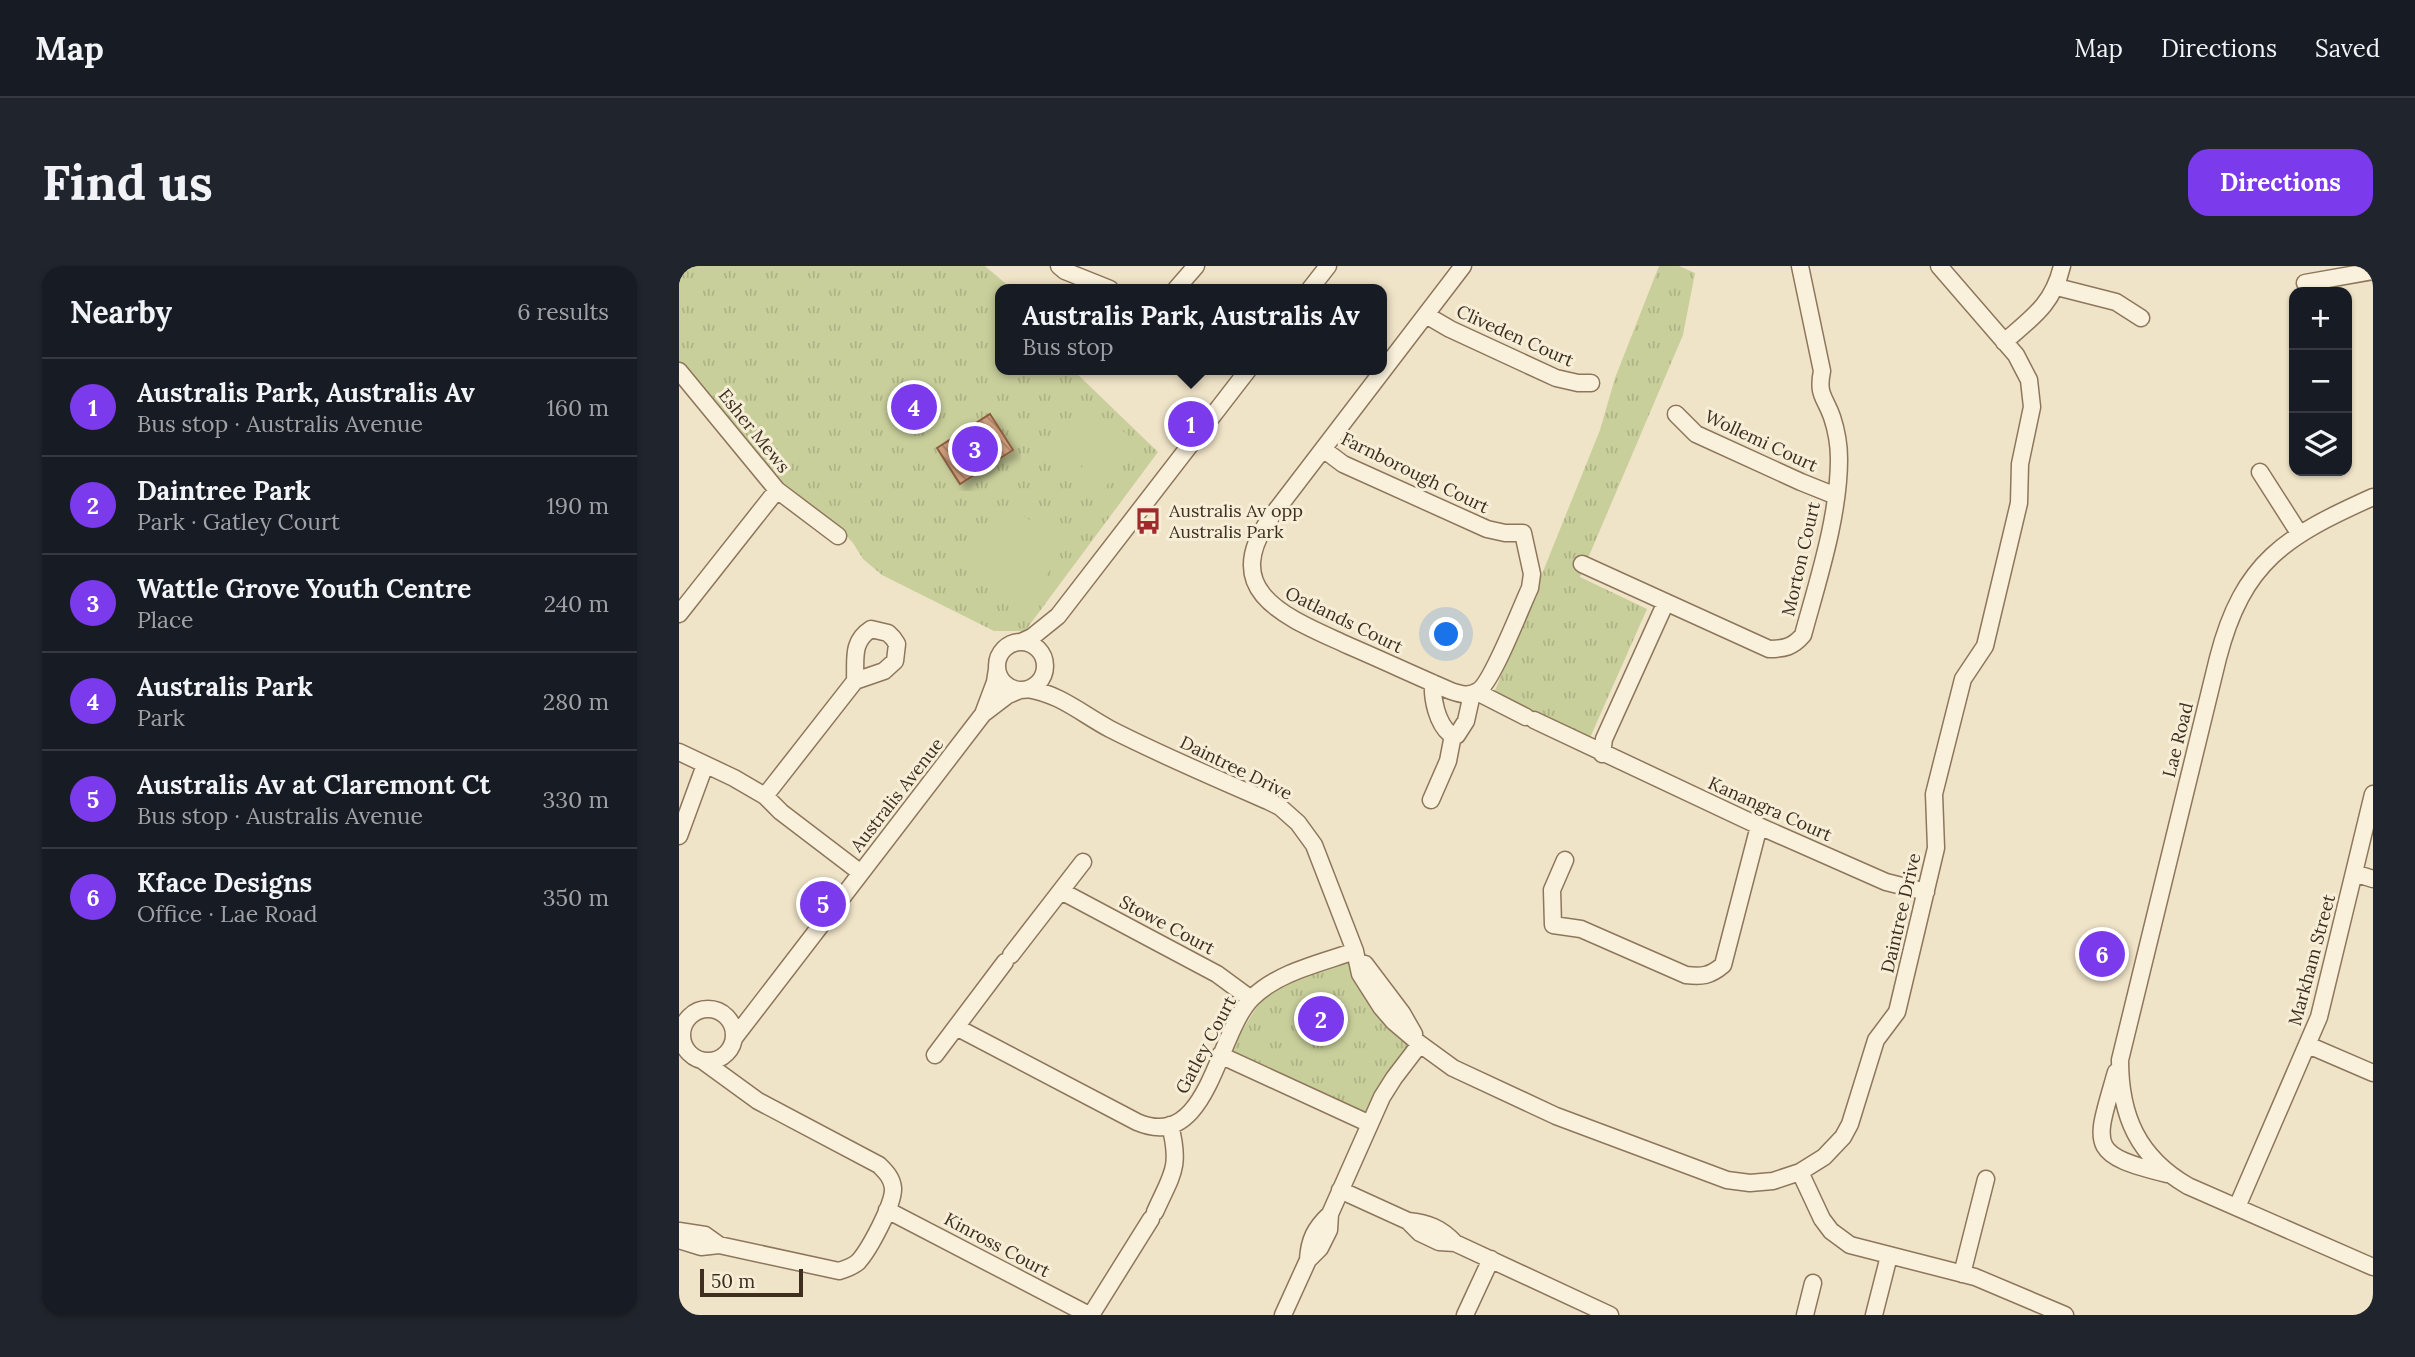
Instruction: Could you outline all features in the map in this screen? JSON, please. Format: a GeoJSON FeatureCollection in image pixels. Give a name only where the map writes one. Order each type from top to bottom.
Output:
{"type":"FeatureCollection","features":[{"type":"Feature","properties":{"kind":"street"},"geometry":{"type":"LineString","coordinates":[[1059,266],[1098,284]]}},
{"type":"Feature","properties":{"kind":"street"},"geometry":{"type":"LineString","coordinates":[[1180,284],[1196,266]]}},
{"type":"Feature","properties":{"kind":"street"},"geometry":{"type":"LineString","coordinates":[[1314,284],[1328,266]]}},
{"type":"Feature","properties":{"kind":"street","name":"Oatlands Court"},"geometry":{"type":"LineString","coordinates":[[1387,365],[1463,266]]}},
{"type":"Feature","properties":{"kind":"street","name":"Morton Court"},"geometry":{"type":"LineString","coordinates":[[1582,564],[1769,649],[1781,649],[1796,643],[1805,628],[1836,496],[1839,458],[1831,415],[1824,404],[1819,383],[1822,371],[1800,266]]}},
{"type":"Feature","properties":{"kind":"street","name":"Daintree Drive"},"geometry":{"type":"LineString","coordinates":[[1024,690],[1045,693],[1070,703],[1108,728],[1268,801],[1289,815],[1314,845],[1355,951],[1360,974],[1383,1009],[1420,1044],[1453,1068],[1574,1123],[1716,1177],[1738,1182],[1762,1183],[1800,1172],[1824,1157],[1843,1137],[1856,1112],[1876,1040],[1897,1012],[1936,848],[1934,794],[1963,679],[1985,646],[2019,503],[2020,464],[2032,398],[2026,371],[1939,266]]}},
{"type":"Feature","properties":{"kind":"street"},"geometry":{"type":"LineString","coordinates":[[2004,342],[2040,312],[2057,287],[2062,266]]}},
{"type":"Feature","properties":{"kind":"street"},"geometry":{"type":"LineString","coordinates":[[2305,283],[2373,271]]}},
{"type":"Feature","properties":{"kind":"street"},"geometry":{"type":"LineString","coordinates":[[2057,287],[2116,302],[2141,318]]}},
{"type":"Feature","properties":{"kind":"street","name":"Cliveden Court"},"geometry":{"type":"LineString","coordinates":[[1426,314],[1450,329],[1556,378],[1591,383]]}},
{"type":"Feature","properties":{"kind":"street","name":"Esher Mews"},"geometry":{"type":"LineString","coordinates":[[679,371],[777,490],[838,536]]}},
{"type":"Feature","properties":{"kind":"street"},"geometry":{"type":"LineString","coordinates":[[1058,616],[1042,678],[1024,690],[1013,689],[1004,683],[997,669],[1002,651],[1010,644],[1032,637],[1058,616],[1244,375]]}},
{"type":"Feature","properties":{"kind":"street","name":"Oatlands Court"},"geometry":{"type":"LineString","coordinates":[[1379,375],[1257,537],[1252,567],[1258,588],[1270,604],[1287,617],[1459,694],[1474,693],[1530,718]]}},
{"type":"Feature","properties":{"kind":"street","name":"Wollemi Court"},"geometry":{"type":"LineString","coordinates":[[1676,414],[1696,434],[1836,496]]}},
{"type":"Feature","properties":{"kind":"street","name":"Farnborough Court"},"geometry":{"type":"LineString","coordinates":[[1322,449],[1343,464],[1487,529],[1523,533],[1532,574],[1530,587],[1489,678],[1474,693]]}},
{"type":"Feature","properties":{"kind":"street"},"geometry":{"type":"LineString","coordinates":[[2260,472],[2299,533]]}},
{"type":"Feature","properties":{"kind":"street"},"geometry":{"type":"LineString","coordinates":[[679,614],[777,490]]}},
{"type":"Feature","properties":{"kind":"street","name":"Lae Road"},"geometry":{"type":"LineString","coordinates":[[2373,497],[2299,533],[2275,552],[2240,597],[2226,626],[2120,1060],[2101,1122],[2100,1135],[2105,1149],[2129,1165],[2167,1174],[2188,1186],[2373,1267]]}},
{"type":"Feature","properties":{"kind":"street"},"geometry":{"type":"LineString","coordinates":[[1602,754],[1604,739],[1666,602]]}},
{"type":"Feature","properties":{"kind":"street"},"geometry":{"type":"LineString","coordinates":[[1021,642],[1034,646],[1045,662]]}},
{"type":"Feature","properties":{"kind":"street","name":"Daintree Drive"},"geometry":{"type":"LineString","coordinates":[[1045,662],[1052,679],[1070,703]]}},
{"type":"Feature","properties":{"kind":"street","name":"Australis Avenue"},"geometry":{"type":"LineString","coordinates":[[983,714],[997,669]]}},
{"type":"Feature","properties":{"kind":"street"},"geometry":{"type":"LineString","coordinates":[[765,796],[855,681]]}},
{"type":"Feature","properties":{"kind":"street"},"geometry":{"type":"LineString","coordinates":[[1433,683],[1433,699],[1443,727],[1453,735]]}},
{"type":"Feature","properties":{"kind":"street","name":"Australis Avenue"},"geometry":{"type":"LineString","coordinates":[[733,1043],[763,998],[983,714],[1008,695],[1024,690]]}},
{"type":"Feature","properties":{"kind":"street"},"geometry":{"type":"LineString","coordinates":[[1453,735],[1460,732],[1474,693]]}},
{"type":"Feature","properties":{"kind":"street","name":"Kanangra Court"},"geometry":{"type":"LineString","coordinates":[[1530,718],[1587,744],[1602,754],[1886,882],[1926,892]]}},
{"type":"Feature","properties":{"kind":"street"},"geometry":{"type":"LineString","coordinates":[[1431,800],[1448,761],[1453,735]]}},
{"type":"Feature","properties":{"kind":"street"},"geometry":{"type":"LineString","coordinates":[[679,752],[765,796],[861,873]]}},
{"type":"Feature","properties":{"kind":"street"},"geometry":{"type":"LineString","coordinates":[[679,836],[705,765]]}},
{"type":"Feature","properties":{"kind":"street","name":"Markham Street"},"geometry":{"type":"LineString","coordinates":[[2237,1207],[2308,1045],[2326,993],[2373,794]]}},
{"type":"Feature","properties":{"kind":"street"},"geometry":{"type":"LineString","coordinates":[[1565,860],[1552,890],[1553,925],[1581,929],[1686,975],[1701,977],[1713,974],[1723,965],[1759,826]]}},
{"type":"Feature","properties":{"kind":"street"},"geometry":{"type":"LineString","coordinates":[[935,1055],[1083,862]]}},
{"type":"Feature","properties":{"kind":"street"},"geometry":{"type":"LineString","coordinates":[[2354,873],[2373,880]]}},
{"type":"Feature","properties":{"kind":"street","name":"Stowe Court"},"geometry":{"type":"LineString","coordinates":[[1061,891],[1198,963],[1251,999]]}},
{"type":"Feature","properties":{"kind":"street","name":"Gatley Court"},"geometry":{"type":"LineString","coordinates":[[1170,1125],[1187,1118],[1193,1111],[1240,1015],[1251,999],[1278,980],[1355,951]]}},
{"type":"Feature","properties":{"kind":"street"},"geometry":{"type":"LineString","coordinates":[[723,1013],[763,998]]}},
{"type":"Feature","properties":{"kind":"street"},"geometry":{"type":"LineString","coordinates":[[679,1240],[701,1247],[719,1245],[839,1272],[856,1264],[887,1210],[893,1192],[885,1170],[758,1101],[685,1048],[681,1027],[691,1015],[702,1009],[711,1009],[723,1013],[733,1025],[735,1073],[743,1090]]}},
{"type":"Feature","properties":{"kind":"street"},"geometry":{"type":"LineString","coordinates":[[956,1027],[1136,1122],[1150,1126],[1170,1125]]}},
{"type":"Feature","properties":{"kind":"street"},"geometry":{"type":"LineString","coordinates":[[679,1060],[719,1059],[733,1043]]}},
{"type":"Feature","properties":{"kind":"street"},"geometry":{"type":"LineString","coordinates":[[1283,1315],[1308,1260],[1309,1243],[1318,1225],[1329,1213],[1387,1088],[1420,1044]]}},
{"type":"Feature","properties":{"kind":"street"},"geometry":{"type":"LineString","coordinates":[[2308,1045],[2373,1073]]}},
{"type":"Feature","properties":{"kind":"street"},"geometry":{"type":"LineString","coordinates":[[1220,1055],[1370,1124]]}},
{"type":"Feature","properties":{"kind":"street","name":"Lae Road"},"geometry":{"type":"LineString","coordinates":[[2120,1060],[2122,1094],[2131,1127],[2148,1153],[2167,1174]]}},
{"type":"Feature","properties":{"kind":"street","name":"Kinross Court"},"geometry":{"type":"LineString","coordinates":[[887,1210],[1090,1315],[1153,1215],[1175,1164],[1176,1149],[1170,1125]]}},
{"type":"Feature","properties":{"kind":"street"},"geometry":{"type":"LineString","coordinates":[[1800,1172],[1822,1219],[1831,1231],[1850,1245],[1989,1282],[2038,1309],[2066,1315]]}},
{"type":"Feature","properties":{"kind":"street"},"geometry":{"type":"LineString","coordinates":[[1962,1274],[1986,1179]]}},
{"type":"Feature","properties":{"kind":"street"},"geometry":{"type":"LineString","coordinates":[[1340,1190],[1408,1221],[1420,1233],[1439,1242],[1455,1243],[1610,1315]]}},
{"type":"Feature","properties":{"kind":"street"},"geometry":{"type":"LineString","coordinates":[[679,1231],[705,1235],[719,1245]]}},
{"type":"Feature","properties":{"kind":"street"},"geometry":{"type":"LineString","coordinates":[[1874,1315],[1889,1256]]}},
{"type":"Feature","properties":{"kind":"street"},"geometry":{"type":"LineString","coordinates":[[1465,1315],[1491,1259]]}},
{"type":"Feature","properties":{"kind":"street"},"geometry":{"type":"LineString","coordinates":[[1805,1315],[1813,1283]]}},
{"type":"Feature","properties":{"kind":"green space"},"geometry":{"type":"Polygon","coordinates":[[[679,266],[985,266],[1006,284],[995,284],[995,375],[1078,375],[1158,452],[1025,631],[994,631],[882,575],[863,559],[840,529],[782,483],[679,362],[679,266]]]}},
{"type":"Feature","properties":{"kind":"green space"},"geometry":{"type":"Polygon","coordinates":[[[1659,266],[1679,266],[1695,273],[1683,335],[1580,577],[1647,609],[1589,740],[1494,693],[1600,430],[1615,378],[1659,266]]]}},
{"type":"Feature","properties":{"kind":"green space"},"geometry":{"type":"Polygon","coordinates":[[[1083,402],[1108,421],[1070,471],[1045,452],[1083,402]]]}},
{"type":"Feature","properties":{"kind":"green space"},"geometry":{"type":"Polygon","coordinates":[[[1114,425],[1139,443],[1100,494],[1075,476],[1114,425]]]}},
{"type":"Feature","properties":{"kind":"green space"},"geometry":{"type":"Polygon","coordinates":[[[1004,505],[1067,542],[1029,605],[967,568],[1004,505]]]}},
{"type":"Feature","properties":{"kind":"green space"},"geometry":{"type":"Polygon","coordinates":[[[1350,961],[1412,1046],[1366,1115],[1227,1054],[1267,991],[1350,961]]]}},
{"type":"Feature","properties":{"kind":"building"},"geometry":{"type":"Polygon","coordinates":[[[990,414],[1013,450],[960,484],[937,448],[990,414]]]}},
{"type":"Feature","properties":{"kind":"place","name":"Australis Park"},"geometry":{"type":"Point","coordinates":[914,407]}},
{"type":"Feature","properties":{"kind":"place","name":"Australis Park, Australis Av"},"geometry":{"type":"Point","coordinates":[1191,424]}},
{"type":"Feature","properties":{"kind":"place","name":"Wattle Grove Youth Centre"},"geometry":{"type":"Point","coordinates":[975,449]}},
{"type":"Feature","properties":{"kind":"place","name":"Australis Av opp Australis Park"},"geometry":{"type":"Point","coordinates":[1148,521]}},
{"type":"Feature","properties":{"kind":"place","name":"Australis Av at Claremont Ct"},"geometry":{"type":"Point","coordinates":[823,904]}},
{"type":"Feature","properties":{"kind":"place","name":"Kface Designs"},"geometry":{"type":"Point","coordinates":[2102,954]}},
{"type":"Feature","properties":{"kind":"place","name":"Daintree Park"},"geometry":{"type":"Point","coordinates":[1321,1019]}}]}
